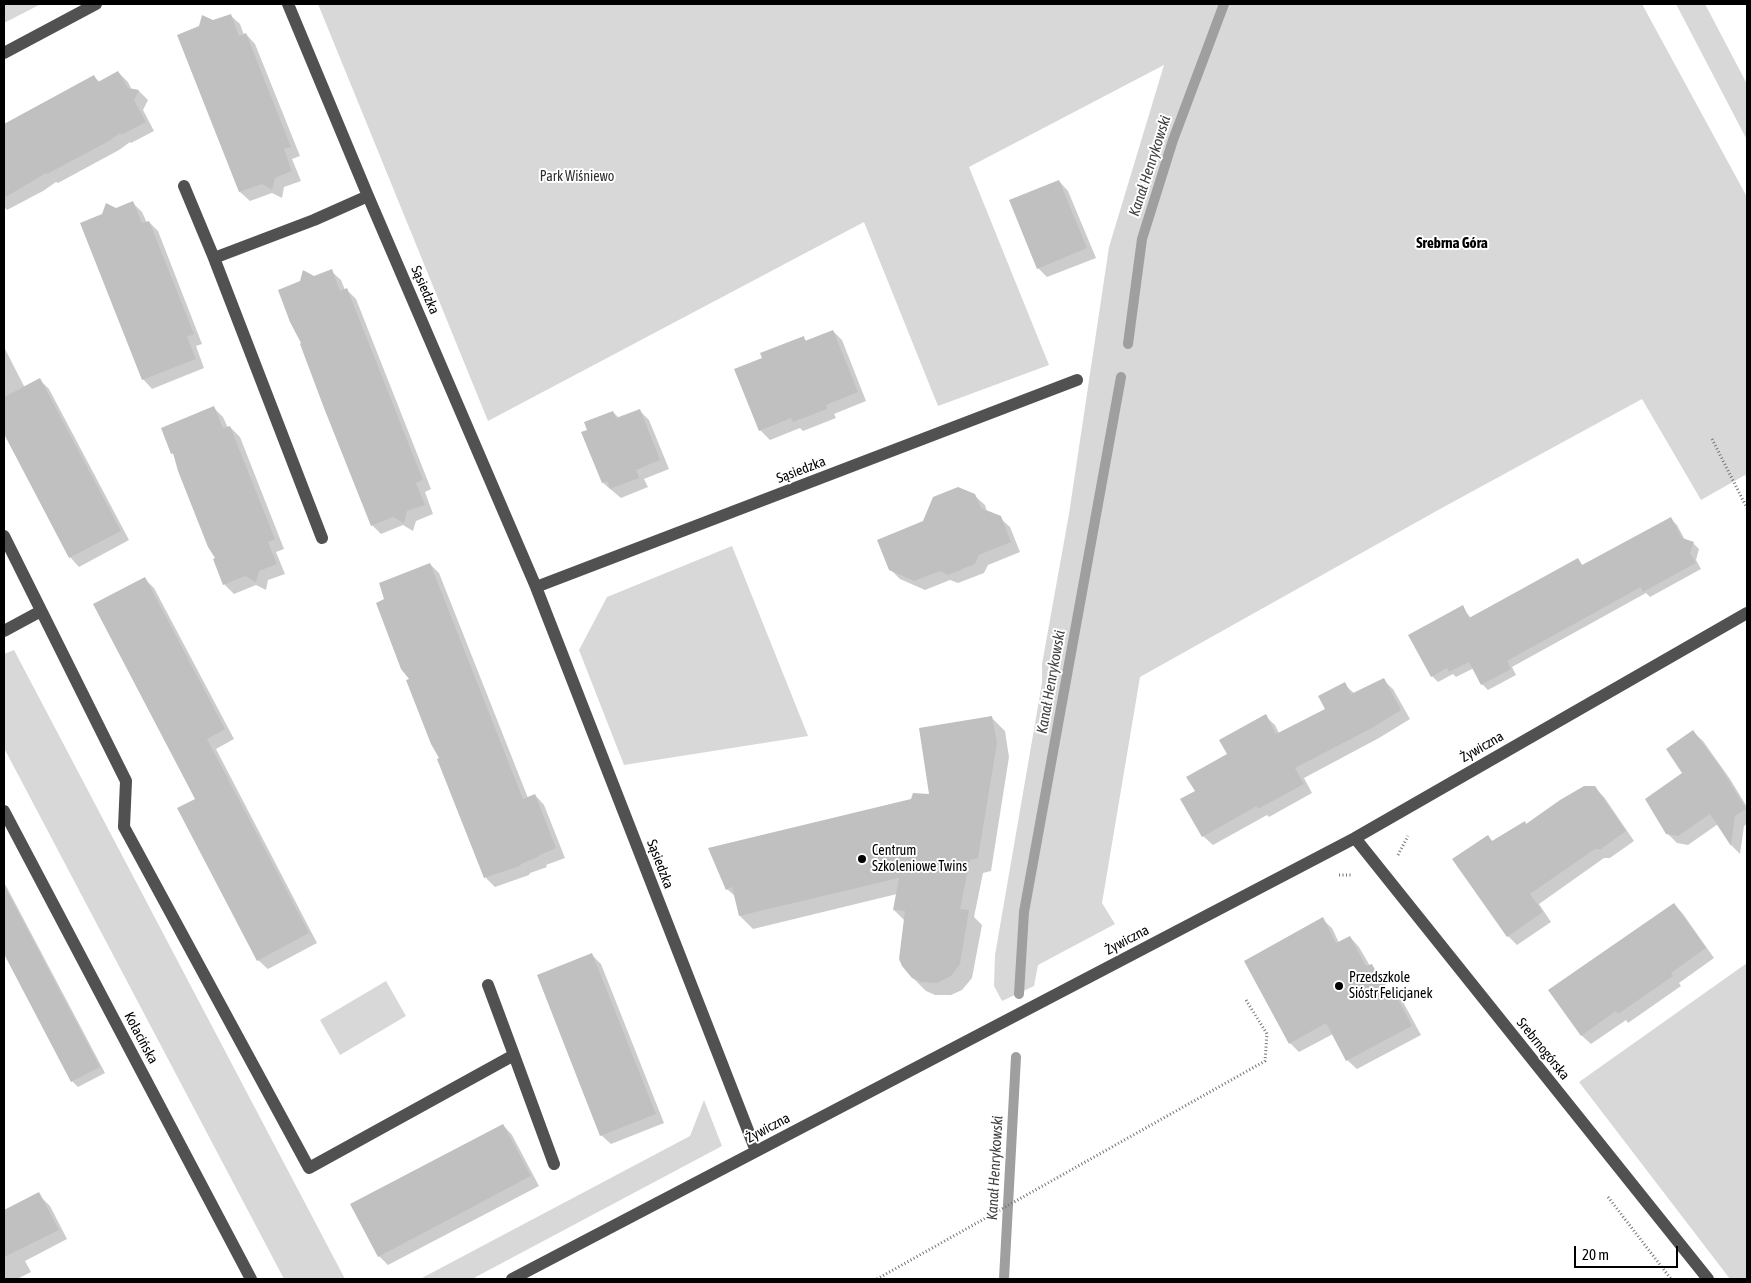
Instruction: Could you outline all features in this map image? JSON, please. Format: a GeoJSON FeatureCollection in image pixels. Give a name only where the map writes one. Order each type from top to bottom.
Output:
{"type":"FeatureCollection","features":[{"type":"Feature","properties":{"kind":"street"},"geometry":{"type":"LineString","coordinates":[[4,53],[96,4]]}},
{"type":"Feature","properties":{"kind":"street","name":"Sąsiedzka"},"geometry":{"type":"LineString","coordinates":[[288,4],[368,196],[536,587],[756,1151]]}},
{"type":"Feature","properties":{"kind":"street"},"geometry":{"type":"LineString","coordinates":[[184,186],[214,258],[322,538]]}},
{"type":"Feature","properties":{"kind":"street"},"geometry":{"type":"LineString","coordinates":[[214,258],[314,220],[368,196]]}},
{"type":"Feature","properties":{"kind":"street","name":"Sąsiedzka"},"geometry":{"type":"LineString","coordinates":[[536,587],[1077,380]]}},
{"type":"Feature","properties":{"kind":"street"},"geometry":{"type":"LineString","coordinates":[[4,536],[126,782],[124,827],[309,1168],[514,1055]]}},
{"type":"Feature","properties":{"kind":"street"},"geometry":{"type":"LineString","coordinates":[[4,631],[41,611]]}},
{"type":"Feature","properties":{"kind":"street","name":"Żywiczna"},"geometry":{"type":"LineString","coordinates":[[512,1279],[1355,838],[1747,613]]}},
{"type":"Feature","properties":{"kind":"street","name":"Kołacińska"},"geometry":{"type":"LineString","coordinates":[[4,811],[251,1279]]}},
{"type":"Feature","properties":{"kind":"street","name":"Srebrnogórska"},"geometry":{"type":"LineString","coordinates":[[1355,838],[1708,1279]]}},
{"type":"Feature","properties":{"kind":"street"},"geometry":{"type":"LineString","coordinates":[[488,985],[554,1164]]}},
{"type":"Feature","properties":{"kind":"path"},"geometry":{"type":"LineString","coordinates":[[1712,439],[1747,508]]}},
{"type":"Feature","properties":{"kind":"path"},"geometry":{"type":"LineString","coordinates":[[1397,858],[1411,830]]}},
{"type":"Feature","properties":{"kind":"path"},"geometry":{"type":"LineString","coordinates":[[1337,875],[1353,874],[1359,880]]}},
{"type":"Feature","properties":{"kind":"path"},"geometry":{"type":"LineString","coordinates":[[877,1279],[1265,1061],[1267,1034],[1246,1000]]}},
{"type":"Feature","properties":{"kind":"path"},"geometry":{"type":"LineString","coordinates":[[1605,1194],[1671,1279]]}},
{"type":"Feature","properties":{"kind":"green space"},"geometry":{"type":"Polygon","coordinates":[[[4,4],[41,4],[4,23],[4,4]]]}},
{"type":"Feature","properties":{"kind":"green space","name":"Park Wiśniewo"},"geometry":{"type":"Polygon","coordinates":[[[318,4],[1642,4],[1747,197],[1747,480],[1745,475],[1701,500],[1642,399],[1440,509],[1140,677],[1102,903],[1115,924],[1038,965],[1034,986],[1002,1001],[994,986],[995,955],[1042,683],[1042,664],[1069,514],[1109,247],[1164,65],[969,167],[1049,365],[938,406],[864,222],[488,421],[318,4]]]}},
{"type":"Feature","properties":{"kind":"green space"},"geometry":{"type":"Polygon","coordinates":[[[1676,4],[1705,4],[1747,84],[1747,140],[1676,4]]]}},
{"type":"Feature","properties":{"kind":"green space"},"geometry":{"type":"Polygon","coordinates":[[[732,546],[808,736],[624,765],[579,650],[607,597],[732,546]]]}},
{"type":"Feature","properties":{"kind":"green space"},"geometry":{"type":"Polygon","coordinates":[[[14,650],[345,1279],[284,1279],[4,748],[4,654],[14,650]]]}},
{"type":"Feature","properties":{"kind":"green space"},"geometry":{"type":"Polygon","coordinates":[[[1747,963],[1747,1279],[1730,1279],[1579,1082],[1747,963]]]}},
{"type":"Feature","properties":{"kind":"green space"},"geometry":{"type":"Polygon","coordinates":[[[386,981],[406,1016],[340,1055],[320,1020],[386,981]]]}},
{"type":"Feature","properties":{"kind":"green space"},"geometry":{"type":"Polygon","coordinates":[[[704,1100],[722,1146],[472,1279],[420,1279],[690,1136],[704,1100]]]}},
{"type":"Feature","properties":{"kind":"building"},"geometry":{"type":"Polygon","coordinates":[[[231,14],[239,36],[246,33],[291,147],[284,149],[292,171],[275,178],[272,190],[262,184],[239,192],[177,35],[199,26],[202,15],[213,20],[231,14]]]}},
{"type":"Feature","properties":{"kind":"building"},"geometry":{"type":"Polygon","coordinates":[[[118,71],[128,88],[139,90],[134,100],[146,122],[121,135],[120,133],[109,141],[46,173],[4,198],[4,124],[94,75],[98,82],[118,71]]]}},
{"type":"Feature","properties":{"kind":"building"},"geometry":{"type":"Polygon","coordinates":[[[1059,180],[1087,248],[1037,269],[1009,200],[1059,180]]]}},
{"type":"Feature","properties":{"kind":"building"},"geometry":{"type":"Polygon","coordinates":[[[133,201],[142,223],[149,221],[163,256],[194,334],[187,337],[196,359],[142,380],[80,223],[102,214],[106,203],[116,208],[133,201]]]}},
{"type":"Feature","properties":{"kind":"building"},"geometry":{"type":"Polygon","coordinates":[[[332,269],[340,291],[347,288],[423,480],[416,483],[425,505],[407,511],[404,523],[393,517],[371,526],[324,408],[301,343],[290,322],[278,290],[300,281],[303,270],[314,276],[332,269]]]}},
{"type":"Feature","properties":{"kind":"building"},"geometry":{"type":"Polygon","coordinates":[[[833,330],[858,392],[826,405],[827,409],[793,422],[791,418],[759,431],[734,369],[762,358],[760,353],[804,336],[805,341],[833,330]]]}},
{"type":"Feature","properties":{"kind":"building"},"geometry":{"type":"Polygon","coordinates":[[[40,378],[121,531],[69,558],[4,434],[4,397],[40,378]]]}},
{"type":"Feature","properties":{"kind":"building"},"geometry":{"type":"Polygon","coordinates":[[[214,406],[223,428],[230,426],[275,539],[268,542],[277,564],[259,571],[256,582],[245,576],[223,585],[213,559],[215,558],[208,547],[178,471],[173,453],[171,454],[161,428],[214,406]]]}},
{"type":"Feature","properties":{"kind":"building"},"geometry":{"type":"Polygon","coordinates":[[[640,409],[660,460],[636,470],[639,478],[610,489],[607,481],[602,483],[581,432],[587,430],[584,422],[613,411],[616,418],[640,409]]]}},
{"type":"Feature","properties":{"kind":"building"},"geometry":{"type":"Polygon","coordinates":[[[958,487],[975,494],[981,508],[1001,516],[1011,542],[979,555],[975,564],[948,575],[940,571],[914,581],[889,570],[877,540],[923,521],[933,497],[958,487]]]}},
{"type":"Feature","properties":{"kind":"building"},"geometry":{"type":"Polygon","coordinates":[[[1671,517],[1682,538],[1694,542],[1690,553],[1696,563],[1643,592],[1641,587],[1507,661],[1511,669],[1481,685],[1469,662],[1449,672],[1447,668],[1431,677],[1408,635],[1463,605],[1469,618],[1578,558],[1582,565],[1671,517]]]}},
{"type":"Feature","properties":{"kind":"building"},"geometry":{"type":"Polygon","coordinates":[[[430,563],[523,799],[535,794],[556,848],[520,866],[484,878],[437,759],[439,758],[431,744],[406,680],[409,679],[401,669],[376,603],[384,599],[379,583],[430,563]]]}},
{"type":"Feature","properties":{"kind":"building"},"geometry":{"type":"Polygon","coordinates":[[[145,577],[225,729],[207,739],[309,933],[257,961],[177,808],[195,799],[93,604],[145,577]]]}},
{"type":"Feature","properties":{"kind":"building"},"geometry":{"type":"Polygon","coordinates":[[[1384,678],[1401,710],[1370,729],[1295,768],[1304,784],[1258,809],[1257,806],[1202,837],[1180,799],[1195,791],[1186,777],[1227,754],[1219,740],[1266,714],[1276,734],[1325,709],[1318,696],[1345,682],[1351,694],[1384,678]]]}},
{"type":"Feature","properties":{"kind":"building"},"geometry":{"type":"Polygon","coordinates":[[[992,716],[997,743],[978,858],[970,860],[960,909],[969,910],[960,964],[951,976],[937,983],[921,982],[912,978],[902,966],[899,959],[905,911],[893,910],[899,878],[739,916],[732,887],[726,890],[708,848],[911,799],[913,793],[929,794],[919,728],[992,716]]]}},
{"type":"Feature","properties":{"kind":"building"},"geometry":{"type":"Polygon","coordinates":[[[1693,730],[1721,768],[1746,809],[1735,816],[1731,846],[1710,814],[1678,836],[1666,834],[1645,799],[1682,773],[1666,749],[1693,730]]]}},
{"type":"Feature","properties":{"kind":"building"},"geometry":{"type":"Polygon","coordinates":[[[1584,786],[1595,786],[1626,831],[1601,849],[1595,849],[1530,894],[1543,912],[1507,937],[1452,859],[1488,835],[1492,841],[1525,821],[1526,824],[1584,786]]]}},
{"type":"Feature","properties":{"kind":"building"},"geometry":{"type":"Polygon","coordinates":[[[4,885],[100,1067],[71,1082],[4,954],[4,885]]]}},
{"type":"Feature","properties":{"kind":"building"},"geometry":{"type":"Polygon","coordinates":[[[1674,903],[1706,948],[1671,973],[1673,976],[1618,1014],[1616,1011],[1581,1036],[1548,990],[1674,903]]]}},
{"type":"Feature","properties":{"kind":"building"},"geometry":{"type":"Polygon","coordinates":[[[1323,917],[1336,943],[1350,936],[1366,966],[1372,964],[1386,993],[1393,989],[1412,1026],[1346,1061],[1326,1023],[1289,1044],[1244,961],[1323,917]]]}},
{"type":"Feature","properties":{"kind":"building"},"geometry":{"type":"Polygon","coordinates":[[[592,953],[656,1114],[600,1136],[537,975],[592,953]]]}},
{"type":"Feature","properties":{"kind":"building"},"geometry":{"type":"Polygon","coordinates":[[[503,1124],[531,1176],[378,1257],[350,1204],[503,1124]]]}},
{"type":"Feature","properties":{"kind":"building"},"geometry":{"type":"Polygon","coordinates":[[[39,1192],[59,1230],[4,1257],[4,1210],[39,1192]]]}},
{"type":"Feature","properties":{"kind":"waterway","name":"Kanał Henrykowski"},"geometry":{"type":"LineString","coordinates":[[1128,344],[1142,239],[1173,140],[1224,4]]}},
{"type":"Feature","properties":{"kind":"waterway","name":"Kanał Henrykowski"},"geometry":{"type":"LineString","coordinates":[[1019,994],[1024,912],[1121,377]]}},
{"type":"Feature","properties":{"kind":"waterway","name":"Kanał Henrykowski"},"geometry":{"type":"LineString","coordinates":[[1004,1279],[1016,1057]]}},
{"type":"Feature","properties":{"kind":"place","name":"Centrum Szkoleniowe Twins"},"geometry":{"type":"Point","coordinates":[862,859]}},
{"type":"Feature","properties":{"kind":"place","name":"Przedszkole Sióstr Felicjanek"},"geometry":{"type":"Point","coordinates":[1339,986]}},
{"type":"Feature","properties":{"kind":"district","name":"Srebrna Góra"},"geometry":{"type":"Point","coordinates":[1452,243]}}]}
